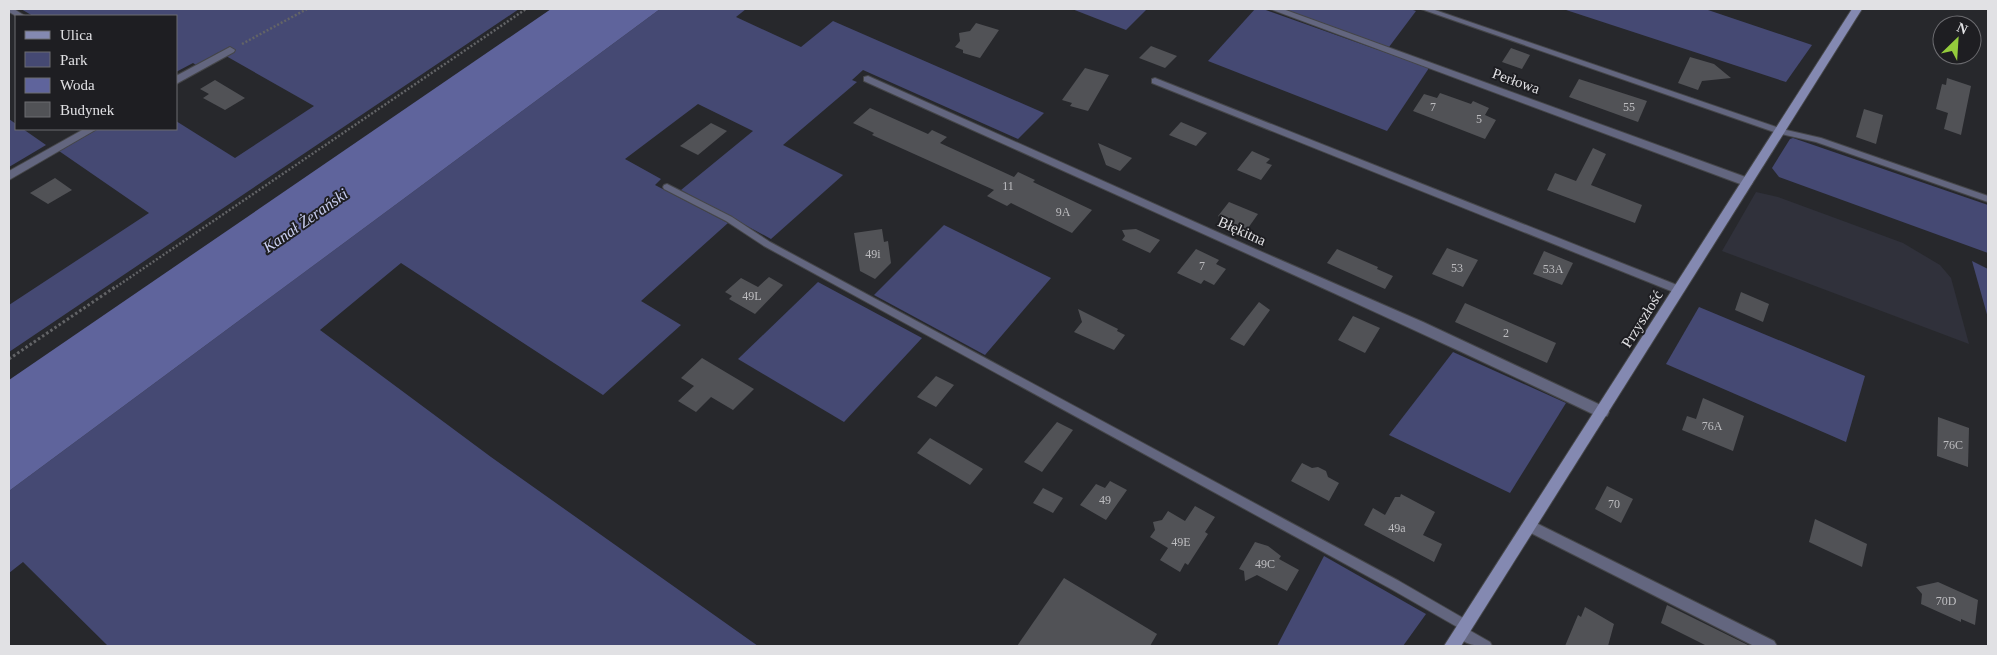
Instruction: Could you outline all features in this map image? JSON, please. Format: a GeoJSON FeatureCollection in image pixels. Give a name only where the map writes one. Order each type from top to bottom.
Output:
{"type":"FeatureCollection","features":[{"type":"Feature","properties":{"kind":"street","name":"Perłowa"},"geometry":{"type":"LineString","coordinates":[[1275,9],[1748,182]]}},
{"type":"Feature","properties":{"kind":"street","name":"Przyszłość"},"geometry":{"type":"LineString","coordinates":[[1452,646],[1464,630],[1857,9]]}},
{"type":"Feature","properties":{"kind":"street"},"geometry":{"type":"LineString","coordinates":[[178,80],[230,50]]}},
{"type":"Feature","properties":{"kind":"street","name":"Błękitna"},"geometry":{"type":"LineString","coordinates":[[868,79],[1240,247],[1419,324],[1602,412]]}},
{"type":"Feature","properties":{"kind":"street"},"geometry":{"type":"LineString","coordinates":[[9,176],[90,130]]}},
{"type":"Feature","properties":{"kind":"street"},"geometry":{"type":"LineString","coordinates":[[1530,526],[1769,646]]}},
{"type":"Feature","properties":{"kind":"lane"},"geometry":{"type":"LineString","coordinates":[[1425,9],[1780,131],[1818,140],[1988,199]]}},
{"type":"Feature","properties":{"kind":"lane"},"geometry":{"type":"LineString","coordinates":[[1155,81],[1679,290]]}},
{"type":"Feature","properties":{"kind":"lane"},"geometry":{"type":"LineString","coordinates":[[667,187],[729,219],[767,244],[1396,584],[1486,646]]}},
{"type":"Feature","properties":{"kind":"path"},"geometry":{"type":"LineString","coordinates":[[230,50],[307,9]]}},
{"type":"Feature","properties":{"kind":"path"},"geometry":{"type":"LineString","coordinates":[[9,359],[526,9]]}},
{"type":"Feature","properties":{"kind":"shaded area"},"geometry":{"type":"Polygon","coordinates":[[[1756,192],[1778,197],[1903,243],[1940,265],[1951,278],[1969,344],[1722,251],[1756,192]]]}},
{"type":"Feature","properties":{"kind":"green space"},"geometry":{"type":"Polygon","coordinates":[[[21,9],[519,9],[9,352],[9,305],[149,213],[59,151],[96,130],[178,130],[178,122],[235,158],[314,106],[219,52],[196,65],[193,63],[178,71],[178,15],[31,15],[21,9]]]}},
{"type":"Feature","properties":{"kind":"green space"},"geometry":{"type":"Polygon","coordinates":[[[660,9],[746,9],[736,17],[801,47],[833,21],[1044,113],[1018,139],[863,70],[852,80],[857,82],[783,145],[843,175],[771,239],[681,190],[753,131],[698,104],[625,159],[661,179],[655,185],[728,223],[641,301],[681,325],[603,395],[401,263],[320,330],[491,457],[758,646],[108,646],[23,562],[9,573],[9,491],[660,9]]]}},
{"type":"Feature","properties":{"kind":"green space"},"geometry":{"type":"Polygon","coordinates":[[[1072,9],[1147,9],[1126,30],[1072,9]]]}},
{"type":"Feature","properties":{"kind":"green space"},"geometry":{"type":"Polygon","coordinates":[[[1255,9],[1263,9],[1429,68],[1387,131],[1208,61],[1255,9]]]}},
{"type":"Feature","properties":{"kind":"green space"},"geometry":{"type":"Polygon","coordinates":[[[1283,9],[1410,9],[1416,11],[1389,47],[1283,9]]]}},
{"type":"Feature","properties":{"kind":"green space"},"geometry":{"type":"Polygon","coordinates":[[[1563,9],[1705,9],[1812,45],[1786,82],[1563,9]]]}},
{"type":"Feature","properties":{"kind":"green space"},"geometry":{"type":"Polygon","coordinates":[[[9,119],[15,123],[15,130],[24,130],[46,145],[9,167],[9,119]]]}},
{"type":"Feature","properties":{"kind":"green space"},"geometry":{"type":"Polygon","coordinates":[[[1793,138],[1988,205],[1988,253],[1779,177],[1772,168],[1790,139],[1793,138]]]}},
{"type":"Feature","properties":{"kind":"green space"},"geometry":{"type":"Polygon","coordinates":[[[944,225],[1051,278],[985,355],[874,295],[944,225]]]}},
{"type":"Feature","properties":{"kind":"green space"},"geometry":{"type":"Polygon","coordinates":[[[1972,261],[1988,269],[1988,318],[1972,261]]]}},
{"type":"Feature","properties":{"kind":"green space"},"geometry":{"type":"Polygon","coordinates":[[[818,282],[922,338],[844,422],[738,359],[818,282]]]}},
{"type":"Feature","properties":{"kind":"green space"},"geometry":{"type":"Polygon","coordinates":[[[1699,307],[1865,376],[1846,442],[1666,364],[1699,307]]]}},
{"type":"Feature","properties":{"kind":"green space"},"geometry":{"type":"Polygon","coordinates":[[[1453,352],[1566,403],[1510,493],[1389,435],[1453,352]]]}},
{"type":"Feature","properties":{"kind":"green space"},"geometry":{"type":"Polygon","coordinates":[[[1324,556],[1426,614],[1403,646],[1277,646],[1324,556]]]}},
{"type":"Feature","properties":{"kind":"water","name":"Kanał Żerański"},"geometry":{"type":"Polygon","coordinates":[[[551,9],[660,9],[9,491],[9,380],[551,9]]]}},
{"type":"Feature","properties":{"kind":"building"},"geometry":{"type":"Polygon","coordinates":[[[976,23],[999,30],[980,58],[963,53],[963,50],[955,47],[960,41],[959,33],[970,31],[976,23]]]}},
{"type":"Feature","properties":{"kind":"building"},"geometry":{"type":"Polygon","coordinates":[[[1151,46],[1177,56],[1165,68],[1139,58],[1151,46]]]}},
{"type":"Feature","properties":{"kind":"building"},"geometry":{"type":"Polygon","coordinates":[[[1511,48],[1530,55],[1522,69],[1502,62],[1511,48]]]}},
{"type":"Feature","properties":{"kind":"building"},"geometry":{"type":"Polygon","coordinates":[[[1690,57],[1714,64],[1731,78],[1702,81],[1698,90],[1678,83],[1690,57]]]}},
{"type":"Feature","properties":{"kind":"building"},"geometry":{"type":"Polygon","coordinates":[[[1085,68],[1109,75],[1088,111],[1070,106],[1072,103],[1062,100],[1085,68]]]}},
{"type":"Feature","properties":{"kind":"building"},"geometry":{"type":"Polygon","coordinates":[[[1947,78],[1971,86],[1961,135],[1944,129],[1948,113],[1936,109],[1942,84],[1946,85],[1947,78]]]}},
{"type":"Feature","properties":{"kind":"building"},"geometry":{"type":"Polygon","coordinates":[[[1579,79],[1647,101],[1638,122],[1569,97],[1579,79]]]}},
{"type":"Feature","properties":{"kind":"building"},"geometry":{"type":"Polygon","coordinates":[[[215,80],[245,98],[225,110],[203,98],[209,94],[200,89],[215,80]]]}},
{"type":"Feature","properties":{"kind":"building"},"geometry":{"type":"Polygon","coordinates":[[[1440,93],[1471,104],[1473,101],[1489,108],[1485,115],[1496,120],[1485,139],[1413,111],[1424,94],[1437,98],[1440,93]]]}},
{"type":"Feature","properties":{"kind":"building"},"geometry":{"type":"Polygon","coordinates":[[[870,108],[928,134],[932,130],[947,137],[940,143],[1014,177],[1018,172],[1035,180],[1033,182],[1092,210],[1072,233],[1011,203],[1007,206],[987,196],[994,190],[872,135],[874,133],[853,123],[870,108]]]}},
{"type":"Feature","properties":{"kind":"building"},"geometry":{"type":"Polygon","coordinates":[[[1864,109],[1883,115],[1876,144],[1856,137],[1864,109]]]}},
{"type":"Feature","properties":{"kind":"building"},"geometry":{"type":"Polygon","coordinates":[[[1181,122],[1207,133],[1196,146],[1169,135],[1181,122]]]}},
{"type":"Feature","properties":{"kind":"building"},"geometry":{"type":"Polygon","coordinates":[[[711,123],[727,131],[698,155],[680,146],[711,123]]]}},
{"type":"Feature","properties":{"kind":"building"},"geometry":{"type":"Polygon","coordinates":[[[1098,143],[1132,158],[1120,171],[1106,165],[1098,143]]]}},
{"type":"Feature","properties":{"kind":"building"},"geometry":{"type":"Polygon","coordinates":[[[1593,148],[1606,154],[1591,185],[1642,205],[1635,223],[1547,190],[1555,173],[1576,181],[1593,148]]]}},
{"type":"Feature","properties":{"kind":"building"},"geometry":{"type":"Polygon","coordinates":[[[1252,151],[1270,159],[1266,163],[1272,165],[1261,180],[1237,170],[1252,151]]]}},
{"type":"Feature","properties":{"kind":"building"},"geometry":{"type":"Polygon","coordinates":[[[55,178],[72,190],[48,204],[30,193],[55,178]]]}},
{"type":"Feature","properties":{"kind":"building"},"geometry":{"type":"Polygon","coordinates":[[[1229,202],[1258,214],[1246,231],[1218,216],[1229,202]]]}},
{"type":"Feature","properties":{"kind":"building"},"geometry":{"type":"Polygon","coordinates":[[[882,229],[884,242],[888,241],[891,263],[875,279],[860,271],[854,233],[882,229]]]}},
{"type":"Feature","properties":{"kind":"building"},"geometry":{"type":"Polygon","coordinates":[[[1136,229],[1160,240],[1150,253],[1122,240],[1125,236],[1122,230],[1136,229]]]}},
{"type":"Feature","properties":{"kind":"building"},"geometry":{"type":"Polygon","coordinates":[[[1447,248],[1478,260],[1463,287],[1432,274],[1447,248]]]}},
{"type":"Feature","properties":{"kind":"building"},"geometry":{"type":"Polygon","coordinates":[[[1196,249],[1219,260],[1216,264],[1226,269],[1214,285],[1204,280],[1201,284],[1177,273],[1196,249]]]}},
{"type":"Feature","properties":{"kind":"building"},"geometry":{"type":"Polygon","coordinates":[[[1337,249],[1378,267],[1377,269],[1393,276],[1385,289],[1327,263],[1337,249]]]}},
{"type":"Feature","properties":{"kind":"building"},"geometry":{"type":"Polygon","coordinates":[[[1544,251],[1573,263],[1562,285],[1533,274],[1544,251]]]}},
{"type":"Feature","properties":{"kind":"building"},"geometry":{"type":"Polygon","coordinates":[[[769,277],[783,285],[755,314],[729,299],[732,296],[725,292],[741,278],[758,287],[769,277]]]}},
{"type":"Feature","properties":{"kind":"building"},"geometry":{"type":"Polygon","coordinates":[[[1741,292],[1769,304],[1763,322],[1735,310],[1741,292]]]}},
{"type":"Feature","properties":{"kind":"building"},"geometry":{"type":"Polygon","coordinates":[[[1259,302],[1270,310],[1244,346],[1230,339],[1259,302]]]}},
{"type":"Feature","properties":{"kind":"building"},"geometry":{"type":"Polygon","coordinates":[[[1465,303],[1556,343],[1547,363],[1455,322],[1465,303]]]}},
{"type":"Feature","properties":{"kind":"building"},"geometry":{"type":"Polygon","coordinates":[[[1078,309],[1118,329],[1117,331],[1125,335],[1114,350],[1074,332],[1082,322],[1078,309]]]}},
{"type":"Feature","properties":{"kind":"building"},"geometry":{"type":"Polygon","coordinates":[[[1353,316],[1380,328],[1365,353],[1338,340],[1353,316]]]}},
{"type":"Feature","properties":{"kind":"building"},"geometry":{"type":"Polygon","coordinates":[[[702,358],[754,389],[733,410],[711,397],[696,412],[678,401],[694,386],[681,378],[702,358]]]}},
{"type":"Feature","properties":{"kind":"building"},"geometry":{"type":"Polygon","coordinates":[[[936,376],[954,385],[936,407],[917,397],[936,376]]]}},
{"type":"Feature","properties":{"kind":"building"},"geometry":{"type":"Polygon","coordinates":[[[1703,398],[1744,416],[1733,451],[1682,430],[1687,416],[1696,419],[1703,398]]]}},
{"type":"Feature","properties":{"kind":"building"},"geometry":{"type":"Polygon","coordinates":[[[1938,417],[1969,428],[1968,467],[1937,456],[1938,417]]]}},
{"type":"Feature","properties":{"kind":"building"},"geometry":{"type":"Polygon","coordinates":[[[1057,422],[1073,430],[1042,472],[1024,462],[1057,422]]]}},
{"type":"Feature","properties":{"kind":"building"},"geometry":{"type":"Polygon","coordinates":[[[930,438],[983,469],[970,485],[917,453],[930,438]]]}},
{"type":"Feature","properties":{"kind":"building"},"geometry":{"type":"Polygon","coordinates":[[[1302,463],[1312,468],[1318,467],[1326,471],[1328,477],[1339,483],[1329,501],[1291,481],[1302,463]]]}},
{"type":"Feature","properties":{"kind":"building"},"geometry":{"type":"Polygon","coordinates":[[[1110,481],[1127,490],[1106,520],[1080,505],[1096,484],[1105,488],[1110,481]]]}},
{"type":"Feature","properties":{"kind":"building"},"geometry":{"type":"Polygon","coordinates":[[[1607,486],[1633,499],[1621,523],[1595,509],[1607,486]]]}},
{"type":"Feature","properties":{"kind":"building"},"geometry":{"type":"Polygon","coordinates":[[[1043,488],[1063,498],[1053,513],[1033,503],[1043,488]]]}},
{"type":"Feature","properties":{"kind":"building"},"geometry":{"type":"Polygon","coordinates":[[[1401,494],[1435,512],[1423,535],[1442,544],[1434,562],[1364,525],[1373,508],[1385,515],[1395,497],[1400,497],[1401,494]]]}},
{"type":"Feature","properties":{"kind":"building"},"geometry":{"type":"Polygon","coordinates":[[[1195,506],[1215,517],[1205,532],[1208,534],[1188,565],[1185,563],[1180,572],[1160,560],[1168,548],[1150,537],[1155,530],[1153,522],[1162,520],[1168,511],[1185,521],[1195,506]]]}},
{"type":"Feature","properties":{"kind":"building"},"geometry":{"type":"Polygon","coordinates":[[[1815,519],[1867,544],[1862,567],[1809,542],[1815,519]]]}},
{"type":"Feature","properties":{"kind":"building"},"geometry":{"type":"Polygon","coordinates":[[[1255,542],[1268,546],[1281,556],[1279,559],[1299,570],[1287,591],[1257,575],[1245,581],[1244,571],[1239,569],[1255,542]]]}},
{"type":"Feature","properties":{"kind":"building"},"geometry":{"type":"Polygon","coordinates":[[[1064,578],[1157,634],[1150,646],[1017,646],[1064,578]]]}},
{"type":"Feature","properties":{"kind":"building"},"geometry":{"type":"Polygon","coordinates":[[[1938,582],[1978,600],[1975,625],[1961,619],[1961,622],[1921,604],[1922,594],[1916,587],[1938,582]]]}},
{"type":"Feature","properties":{"kind":"building"},"geometry":{"type":"Polygon","coordinates":[[[1667,605],[1750,646],[1707,646],[1661,623],[1667,605]]]}},
{"type":"Feature","properties":{"kind":"building"},"geometry":{"type":"Polygon","coordinates":[[[1585,607],[1614,624],[1608,646],[1565,646],[1578,615],[1581,617],[1585,607]]]}}]}
